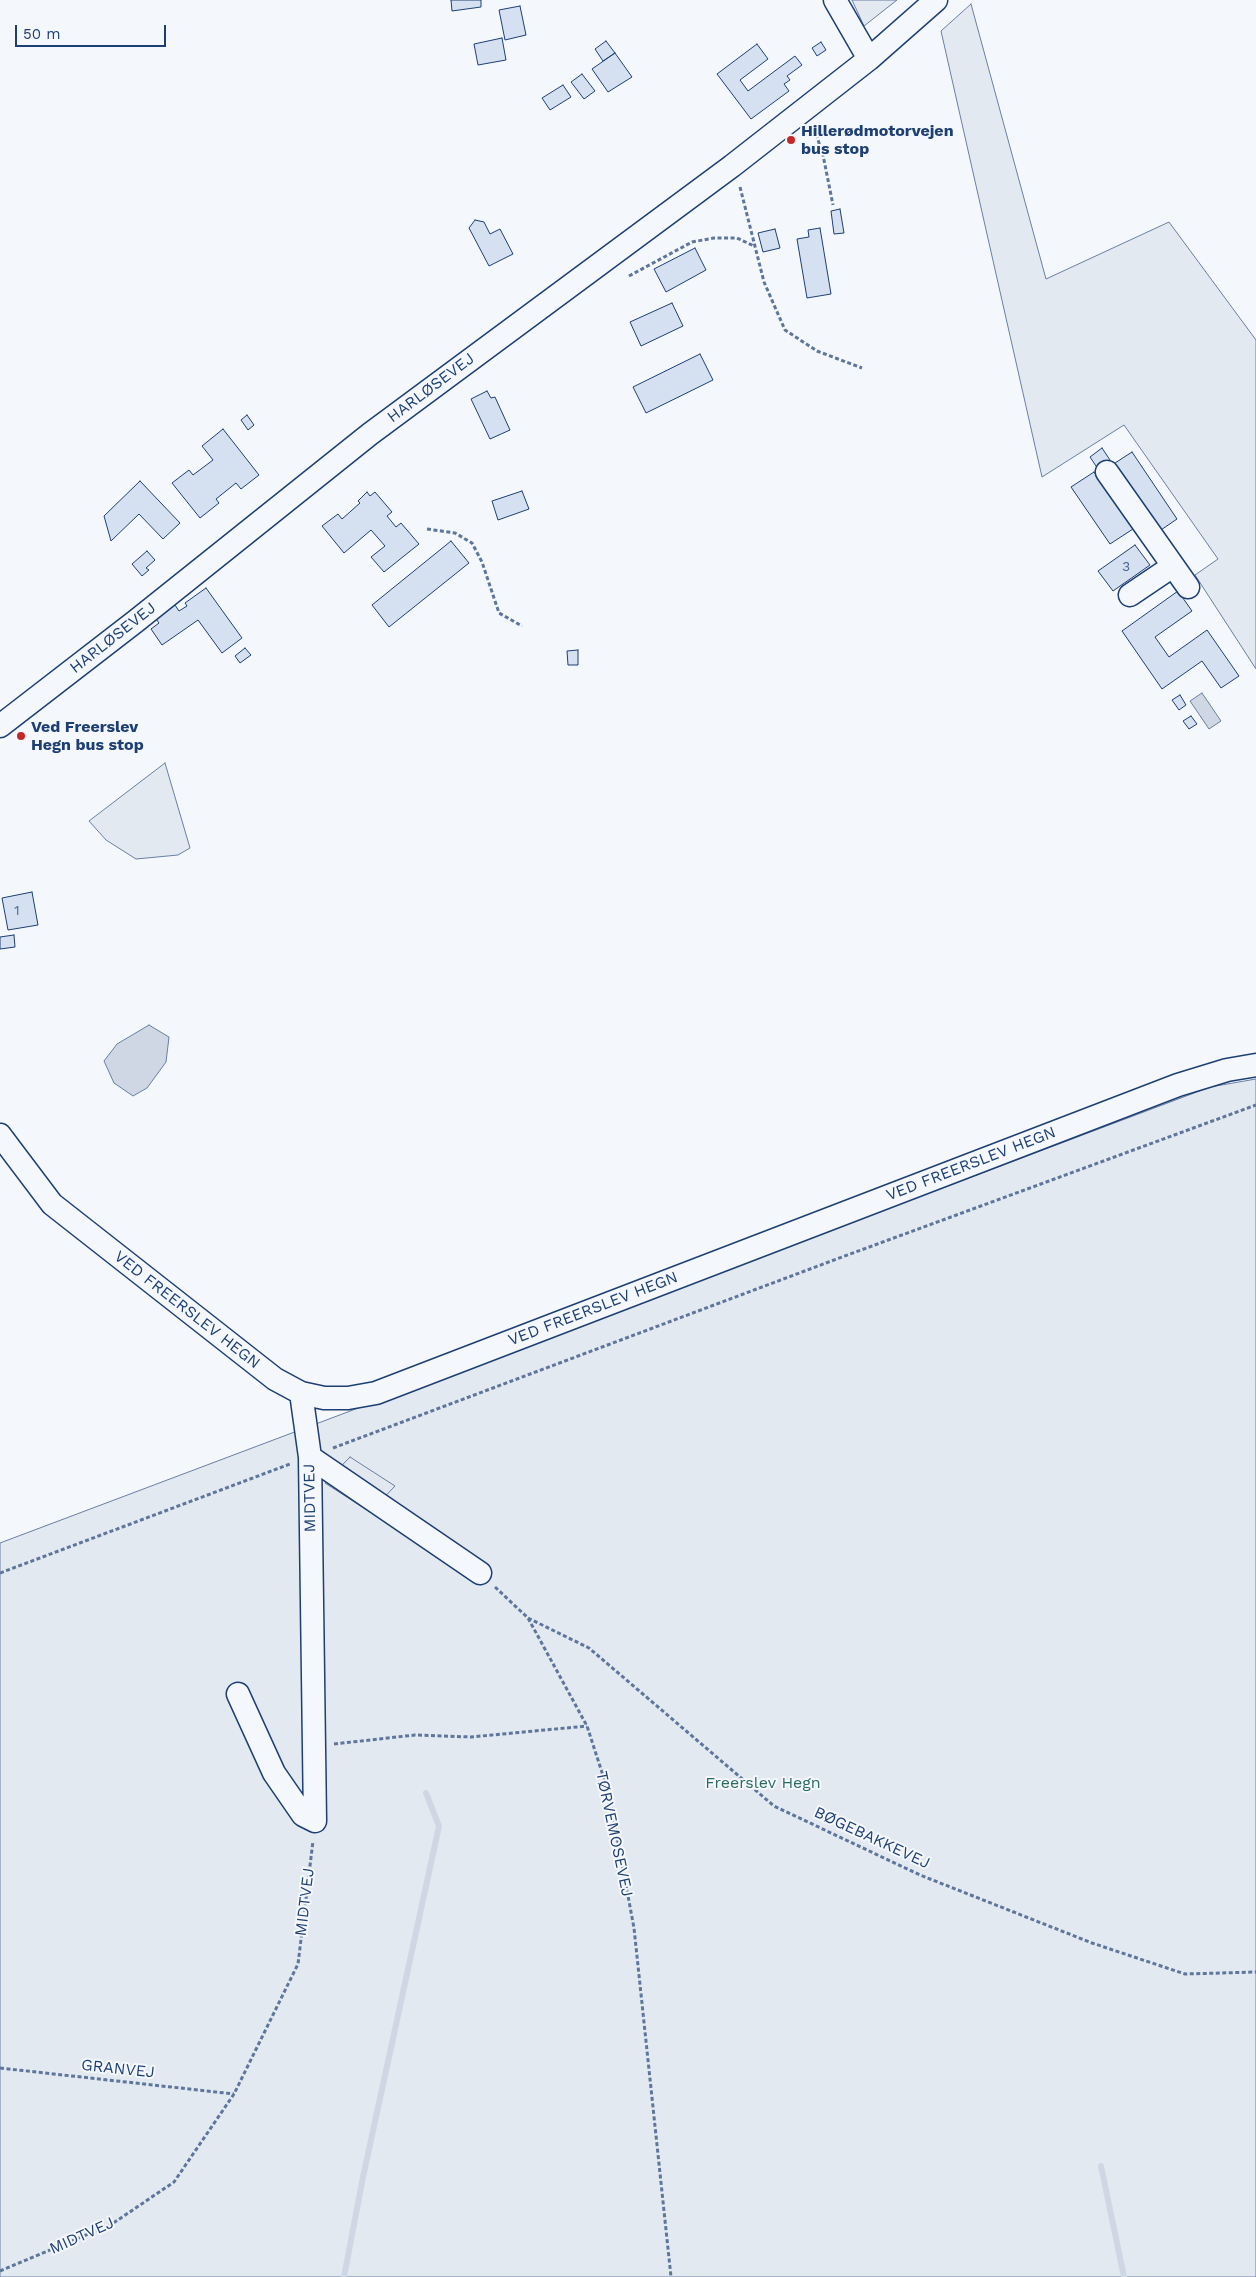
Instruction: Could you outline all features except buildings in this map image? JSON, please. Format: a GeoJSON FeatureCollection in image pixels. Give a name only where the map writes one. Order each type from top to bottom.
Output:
{"type":"FeatureCollection","features":[{"type":"Feature","properties":{"kind":"street"},"geometry":{"type":"LineString","coordinates":[[835,0],[869,59]]}},
{"type":"Feature","properties":{"kind":"street","name":"HARLØSEVEJ"},"geometry":{"type":"LineString","coordinates":[[0,726],[141,617],[370,434],[732,166],[869,59],[936,0]]}},
{"type":"Feature","properties":{"kind":"street"},"geometry":{"type":"LineString","coordinates":[[1107,472],[1188,587]]}},
{"type":"Feature","properties":{"kind":"street"},"geometry":{"type":"LineString","coordinates":[[1130,595],[1174,566]]}},
{"type":"Feature","properties":{"kind":"street","name":"VED FREERSLEV HEGN"},"geometry":{"type":"LineString","coordinates":[[0,1135],[52,1204],[275,1379],[301,1394],[324,1398],[348,1398],[376,1393],[1178,1085],[1226,1070],[1256,1064]]}},
{"type":"Feature","properties":{"kind":"street","name":"MIDTVEJ"},"geometry":{"type":"LineString","coordinates":[[301,1394],[310,1457],[316,1821]]}},
{"type":"Feature","properties":{"kind":"street"},"geometry":{"type":"LineString","coordinates":[[310,1457],[480,1573]]}},
{"type":"Feature","properties":{"kind":"street"},"geometry":{"type":"LineString","coordinates":[[238,1694],[274,1774],[303,1815],[316,1821]]}},
{"type":"Feature","properties":{"kind":"path"},"geometry":{"type":"LineString","coordinates":[[808,106],[823,155],[833,205]]}},
{"type":"Feature","properties":{"kind":"path"},"geometry":{"type":"LineString","coordinates":[[732,166],[738,177],[764,282],[785,330],[817,350],[862,368]]}},
{"type":"Feature","properties":{"kind":"path"},"geometry":{"type":"LineString","coordinates":[[628,276],[692,242],[714,238],[737,238],[754,246]]}},
{"type":"Feature","properties":{"kind":"path"},"geometry":{"type":"LineString","coordinates":[[427,529],[454,533],[472,543],[482,562],[499,613],[522,626]]}},
{"type":"Feature","properties":{"kind":"path"},"geometry":{"type":"LineString","coordinates":[[0,1573],[842,1257],[1256,1105]]}},
{"type":"Feature","properties":{"kind":"path","name":"TØRVEMOSEVEJ"},"geometry":{"type":"LineString","coordinates":[[480,1573],[528,1618],[587,1726],[609,1794],[634,1928],[671,2277]]}},
{"type":"Feature","properties":{"kind":"path","name":"BØGEBAKKEVEJ"},"geometry":{"type":"LineString","coordinates":[[528,1618],[589,1648],[774,1806],[920,1874],[1101,1946],[1185,1974],[1256,1972]]}},
{"type":"Feature","properties":{"kind":"path"},"geometry":{"type":"LineString","coordinates":[[314,1742],[336,1744],[415,1736],[471,1737],[587,1726]]}},
{"type":"Feature","properties":{"kind":"path","name":"MIDTVEJ"},"geometry":{"type":"LineString","coordinates":[[0,2271],[112,2224],[174,2182],[234,2094],[298,1964],[316,1821]]}},
{"type":"Feature","properties":{"kind":"path","name":"GRANVEJ"},"geometry":{"type":"LineString","coordinates":[[0,2068],[234,2094]]}},
{"type":"Feature","properties":{"kind":"green space"},"geometry":{"type":"Polygon","coordinates":[[[852,0],[897,0],[864,26],[852,0]]]}},
{"type":"Feature","properties":{"kind":"green space"},"geometry":{"type":"Polygon","coordinates":[[[971,4],[1046,279],[1169,222],[1256,340],[1256,669],[1195,575],[1218,559],[1124,425],[1042,477],[941,31],[971,4]]]}},
{"type":"Feature","properties":{"kind":"green space"},"geometry":{"type":"Polygon","coordinates":[[[165,763],[190,848],[178,855],[136,859],[106,840],[89,821],[165,763]]]}},
{"type":"Feature","properties":{"kind":"green space","name":"Freerslev Hegn"},"geometry":{"type":"Polygon","coordinates":[[[1256,1079],[1256,2277],[0,2277],[0,1543],[1210,1087],[1256,1079]]]}},
{"type":"Feature","properties":{"kind":"shaded area"},"geometry":{"type":"Polygon","coordinates":[[[1202,693],[1221,721],[1209,729],[1190,701],[1202,693]]]}},
{"type":"Feature","properties":{"kind":"shaded area"},"geometry":{"type":"Polygon","coordinates":[[[149,1025],[169,1037],[166,1062],[147,1088],[133,1096],[114,1083],[104,1061],[117,1044],[149,1025]]]}},
{"type":"Feature","properties":{"kind":"shaded area"},"geometry":{"type":"Polygon","coordinates":[[[350,1457],[395,1486],[370,1512],[325,1483],[350,1457]]]}},
{"type":"Feature","properties":{"kind":"waterway"},"geometry":{"type":"LineString","coordinates":[[344,2277],[363,2177],[439,1826],[426,1793]]}},
{"type":"Feature","properties":{"kind":"waterway"},"geometry":{"type":"LineString","coordinates":[[1101,2166],[1124,2277]]}},
{"type":"Feature","properties":{"kind":"place","name":"Hillerødmotorvejen bus stop"},"geometry":{"type":"Point","coordinates":[791,140]}},
{"type":"Feature","properties":{"kind":"place","name":"Ved Freerslev Hegn bus stop"},"geometry":{"type":"Point","coordinates":[21,736]}}]}
